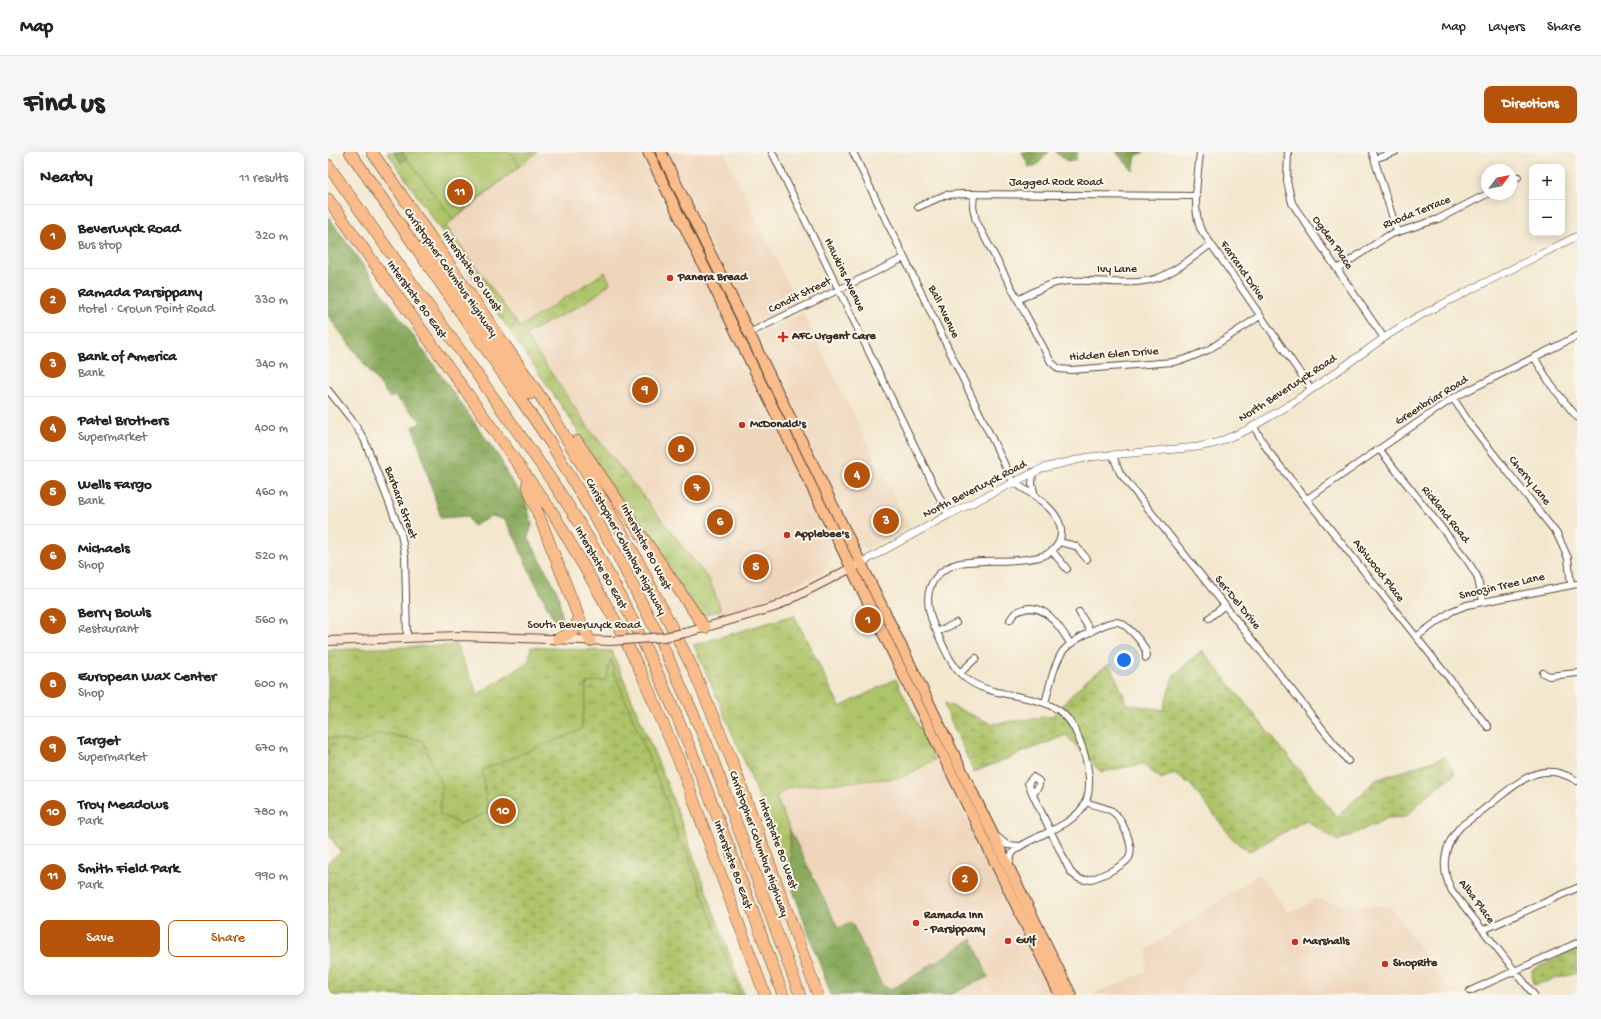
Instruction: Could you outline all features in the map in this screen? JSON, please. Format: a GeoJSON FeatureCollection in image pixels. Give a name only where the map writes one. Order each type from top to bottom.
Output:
{"type":"FeatureCollection","features":[{"type":"Feature","properties":{"kind":"highway","name":"Christopher Columbus Highway"},"geometry":{"type":"LineString","coordinates":[[350,152],[550,442],[598,520],[630,579],[672,663],[707,744],[800,995]]}},
{"type":"Feature","properties":{"kind":"highway","name":"Interstate 80 West"},"geometry":{"type":"LineString","coordinates":[[372,152],[547,406],[609,509],[658,600],[693,669],[730,756],[818,995]]}},
{"type":"Feature","properties":{"kind":"highway"},"geometry":{"type":"LineString","coordinates":[[648,152],[794,448],[850,568],[899,664],[1060,995]]}},
{"type":"Feature","properties":{"kind":"highway"},"geometry":{"type":"LineString","coordinates":[[661,152],[1072,995]]}},
{"type":"Feature","properties":{"kind":"highway"},"geometry":{"type":"LineString","coordinates":[[328,165],[548,475],[584,531],[606,570],[647,651],[696,760],[783,995]]}},
{"type":"Feature","properties":{"kind":"highway"},"geometry":{"type":"LineString","coordinates":[[365,174],[380,186],[547,417],[603,506],[658,600]]}},
{"type":"Feature","properties":{"kind":"highway","name":"Interstate 80 East"},"geometry":{"type":"LineString","coordinates":[[328,199],[553,513],[616,622],[640,670],[695,801],[765,995]]}},
{"type":"Feature","properties":{"kind":"highway"},"geometry":{"type":"LineString","coordinates":[[547,406],[562,418],[705,628]]}},
{"type":"Feature","properties":{"kind":"highway"},"geometry":{"type":"LineString","coordinates":[[512,456],[533,498],[579,618],[590,641]]}},
{"type":"Feature","properties":{"kind":"highway"},"geometry":{"type":"LineString","coordinates":[[558,640],[574,631],[579,618]]}},
{"type":"Feature","properties":{"kind":"main road","name":"South Beverwyck Road"},"geometry":{"type":"LineString","coordinates":[[328,641],[458,636],[590,641],[651,638],[705,628],[782,604],[861,563]]}},
{"type":"Feature","properties":{"kind":"street","name":"Hawkins Avenue"},"geometry":{"type":"LineString","coordinates":[[772,152],[948,515]]}},
{"type":"Feature","properties":{"kind":"street","name":"Ball Avenue"},"geometry":{"type":"LineString","coordinates":[[852,152],[1013,482]]}},
{"type":"Feature","properties":{"kind":"street","name":"Farrand Drive"},"geometry":{"type":"LineString","coordinates":[[1200,152],[1197,196],[1198,221],[1203,234],[1311,389]]}},
{"type":"Feature","properties":{"kind":"street","name":"Ogden Place"},"geometry":{"type":"LineString","coordinates":[[1288,152],[1287,181],[1292,203],[1384,338]]}},
{"type":"Feature","properties":{"kind":"street"},"geometry":{"type":"LineString","coordinates":[[1372,152],[1397,231]]}},
{"type":"Feature","properties":{"kind":"street"},"geometry":{"type":"LineString","coordinates":[[1374,159],[1395,152]]}},
{"type":"Feature","properties":{"kind":"street","name":"Hidden Glen Drive"},"geometry":{"type":"LineString","coordinates":[[974,194],[973,207],[976,221],[1051,362],[1056,367],[1063,370],[1146,364],[1186,359],[1214,347],[1260,316]]}},
{"type":"Feature","properties":{"kind":"street","name":"Jagged Rock Road"},"geometry":{"type":"LineString","coordinates":[[918,207],[945,195],[1197,196]]}},
{"type":"Feature","properties":{"kind":"street","name":"Rhoda Terrace"},"geometry":{"type":"LineString","coordinates":[[1337,269],[1375,243],[1397,231],[1438,219],[1481,197]]}},
{"type":"Feature","properties":{"kind":"street","name":"North Beverwyck Road"},"geometry":{"type":"LineString","coordinates":[[861,563],[948,515],[1033,472],[1075,460],[1198,447],[1233,437],[1254,427],[1417,317],[1577,236]]}},
{"type":"Feature","properties":{"kind":"street","name":"Ivy Lane"},"geometry":{"type":"LineString","coordinates":[[1018,300],[1059,282],[1139,281],[1157,278],[1171,272],[1210,245]]}},
{"type":"Feature","properties":{"kind":"street","name":"Condit Street"},"geometry":{"type":"LineString","coordinates":[[749,333],[904,258]]}},
{"type":"Feature","properties":{"kind":"street","name":"Greenbriar Road"},"geometry":{"type":"LineString","coordinates":[[1307,500],[1453,398],[1577,336]]}},
{"type":"Feature","properties":{"kind":"street"},"geometry":{"type":"LineString","coordinates":[[1534,357],[1551,385],[1577,417]]}},
{"type":"Feature","properties":{"kind":"street","name":"Barbara Street"},"geometry":{"type":"LineString","coordinates":[[328,390],[351,419],[364,439],[401,533],[405,556],[407,638]]}},
{"type":"Feature","properties":{"kind":"street","name":"Cherry Lane"},"geometry":{"type":"LineString","coordinates":[[1453,398],[1470,424],[1557,534],[1568,558],[1574,584]]}},
{"type":"Feature","properties":{"kind":"street","name":"Ashwood Place"},"geometry":{"type":"LineString","coordinates":[[1254,427],[1269,452],[1488,727]]}},
{"type":"Feature","properties":{"kind":"street","name":"Rickland Road"},"geometry":{"type":"LineString","coordinates":[[1379,449],[1467,560],[1477,576],[1483,601]]}},
{"type":"Feature","properties":{"kind":"street","name":"Ser-Del Drive"},"geometry":{"type":"LineString","coordinates":[[1112,456],[1120,473],[1348,761]]}},
{"type":"Feature","properties":{"kind":"street"},"geometry":{"type":"LineString","coordinates":[[1033,472],[1032,484],[1035,496]]}},
{"type":"Feature","properties":{"kind":"street"},"geometry":{"type":"LineString","coordinates":[[1010,869],[1011,856],[1021,846],[1070,821],[1082,810],[1090,776],[1080,742],[1074,728],[1065,716],[1053,707],[1045,703],[983,687],[967,679],[960,673],[937,632],[930,615],[927,598],[931,584],[935,578],[946,569],[960,563],[1038,557],[1052,551],[1059,542],[1061,532],[1057,518],[1048,507],[1035,496],[1013,482]]}},
{"type":"Feature","properties":{"kind":"street"},"geometry":{"type":"LineString","coordinates":[[1059,542],[1076,546],[1088,559]]}},
{"type":"Feature","properties":{"kind":"street"},"geometry":{"type":"LineString","coordinates":[[1052,551],[1067,570]]}},
{"type":"Feature","properties":{"kind":"street","name":"Snoozin Tree Lane"},"geometry":{"type":"LineString","coordinates":[[1416,637],[1452,611],[1467,605],[1574,584]]}},
{"type":"Feature","properties":{"kind":"street"},"geometry":{"type":"LineString","coordinates":[[1210,618],[1224,605]]}},
{"type":"Feature","properties":{"kind":"street"},"geometry":{"type":"LineString","coordinates":[[1010,620],[1013,615],[1021,610],[1027,608],[1038,610],[1051,617],[1070,643]]}},
{"type":"Feature","properties":{"kind":"street"},"geometry":{"type":"LineString","coordinates":[[1079,612],[1091,632]]}},
{"type":"Feature","properties":{"kind":"street"},"geometry":{"type":"LineString","coordinates":[[1045,703],[1054,672],[1063,651],[1070,643],[1107,624],[1116,622],[1124,624],[1146,649],[1146,658]]}},
{"type":"Feature","properties":{"kind":"street"},"geometry":{"type":"LineString","coordinates":[[937,632],[956,623]]}},
{"type":"Feature","properties":{"kind":"street"},"geometry":{"type":"LineString","coordinates":[[960,673],[976,658]]}},
{"type":"Feature","properties":{"kind":"street"},"geometry":{"type":"LineString","coordinates":[[1543,673],[1549,676],[1577,673]]}},
{"type":"Feature","properties":{"kind":"street","name":"Alba Place"},"geometry":{"type":"LineString","coordinates":[[1534,995],[1452,891],[1446,878],[1444,859],[1452,837],[1461,826],[1528,775],[1550,772],[1566,775],[1577,781]]}},
{"type":"Feature","properties":{"kind":"street"},"geometry":{"type":"LineString","coordinates":[[1033,795],[1070,871],[1078,879],[1085,880],[1096,878],[1125,863],[1129,857],[1131,846],[1128,836],[1116,816],[1111,811],[1085,802]]}},
{"type":"Feature","properties":{"kind":"street"},"geometry":{"type":"LineString","coordinates":[[993,833],[1007,845],[1013,847],[1021,846]]}},
{"type":"Feature","properties":{"kind":"street"},"geometry":{"type":"LineString","coordinates":[[1483,930],[1577,888]]}},
{"type":"Feature","properties":{"kind":"street"},"geometry":{"type":"LineString","coordinates":[[1470,990],[1577,943]]}},
{"type":"Feature","properties":{"kind":"shaded area"},"geometry":{"type":"Polygon","coordinates":[[[537,152],[640,152],[678,235],[689,246],[832,542],[832,560],[824,571],[774,595],[723,616],[710,581],[589,428],[524,335],[585,304],[520,327],[446,226],[537,152]]]}},
{"type":"Feature","properties":{"kind":"shaded area"},"geometry":{"type":"Polygon","coordinates":[[[666,152],[724,152],[798,305],[751,328],[666,152]]]}},
{"type":"Feature","properties":{"kind":"shaded area"},"geometry":{"type":"Polygon","coordinates":[[[803,313],[909,527],[866,549],[858,545],[755,336],[803,313]]]}},
{"type":"Feature","properties":{"kind":"shaded area"},"geometry":{"type":"Polygon","coordinates":[[[935,760],[938,762],[1032,955],[1054,995],[991,995],[984,981],[988,976],[972,939],[891,990],[882,985],[852,923],[838,928],[790,830],[776,797],[787,788],[799,786],[901,778],[935,760]]]}},
{"type":"Feature","properties":{"kind":"shaded area"},"geometry":{"type":"Polygon","coordinates":[[[1259,874],[1288,912],[1301,908],[1315,899],[1349,905],[1390,906],[1451,992],[1458,992],[1459,995],[1091,995],[1146,972],[1148,949],[1259,874]]]}},
{"type":"Feature","properties":{"kind":"shaded area"},"geometry":{"type":"Polygon","coordinates":[[[982,981],[989,995],[955,995],[982,981]]]}},
{"type":"Feature","properties":{"kind":"green space"},"geometry":{"type":"Polygon","coordinates":[[[387,152],[537,152],[446,226],[520,327],[605,272],[610,283],[591,299],[525,335],[589,428],[710,581],[721,610],[701,616],[607,481],[571,420],[387,152]]]}},
{"type":"Feature","properties":{"kind":"green space"},"geometry":{"type":"Polygon","coordinates":[[[394,152],[402,152],[407,158],[401,163],[394,152]]]}},
{"type":"Feature","properties":{"kind":"green space"},"geometry":{"type":"Polygon","coordinates":[[[402,152],[510,152],[520,165],[453,219],[402,152]]]}},
{"type":"Feature","properties":{"kind":"green space"},"geometry":{"type":"Polygon","coordinates":[[[1022,152],[1049,152],[1035,167],[1029,167],[1022,152]]]}},
{"type":"Feature","properties":{"kind":"green space"},"geometry":{"type":"Polygon","coordinates":[[[1055,152],[1079,152],[1076,154],[1076,160],[1068,162],[1055,152]]]}},
{"type":"Feature","properties":{"kind":"green space"},"geometry":{"type":"Polygon","coordinates":[[[1116,152],[1144,152],[1136,156],[1133,171],[1116,152]]]}},
{"type":"Feature","properties":{"kind":"green space"},"geometry":{"type":"Polygon","coordinates":[[[328,216],[501,460],[507,475],[525,498],[532,525],[528,537],[558,593],[564,628],[558,628],[505,520],[492,516],[473,526],[467,516],[441,518],[413,427],[422,422],[394,396],[390,398],[328,316],[328,216]]]}},
{"type":"Feature","properties":{"kind":"green space"},"geometry":{"type":"Polygon","coordinates":[[[794,615],[840,707],[896,679],[935,760],[901,778],[799,786],[787,788],[776,797],[790,830],[791,885],[749,772],[694,645],[794,615]]]}},
{"type":"Feature","properties":{"kind":"green space"},"geometry":{"type":"Polygon","coordinates":[[[456,645],[478,694],[529,661],[531,647],[612,651],[669,789],[744,995],[328,995],[328,864],[341,852],[328,833],[328,650],[456,645]]]}},
{"type":"Feature","properties":{"kind":"green space"},"geometry":{"type":"Polygon","coordinates":[[[1202,650],[1337,817],[1376,780],[1445,757],[1455,774],[1426,796],[1406,817],[1388,818],[1338,841],[1306,820],[1248,852],[1233,839],[1190,784],[1174,774],[1161,779],[1143,764],[1101,772],[1066,735],[974,772],[945,708],[945,703],[992,724],[1052,716],[1085,681],[1110,664],[1127,704],[1163,710],[1173,676],[1202,650]]]}},
{"type":"Feature","properties":{"kind":"green space"},"geometry":{"type":"Polygon","coordinates":[[[611,659],[615,674],[668,806],[678,839],[685,847],[740,995],[328,995],[328,862],[341,852],[328,833],[328,738],[359,743],[381,733],[423,741],[442,787],[439,814],[460,824],[488,812],[482,770],[581,730],[587,683],[606,680],[611,659]]]}},
{"type":"Feature","properties":{"kind":"green space"},"geometry":{"type":"Polygon","coordinates":[[[790,830],[838,928],[852,923],[882,985],[891,990],[972,939],[988,977],[950,995],[831,995],[791,885],[790,830]]]}},
{"type":"Feature","properties":{"kind":"green space"},"geometry":{"type":"Polygon","coordinates":[[[1577,949],[1577,973],[1533,985],[1532,970],[1577,949]]]}},
{"type":"Feature","properties":{"kind":"place","name":"Smith Field Park"},"geometry":{"type":"Point","coordinates":[460,192]}},
{"type":"Feature","properties":{"kind":"place","name":"Panera Bread"},"geometry":{"type":"Point","coordinates":[670,278]}},
{"type":"Feature","properties":{"kind":"place","name":"AFC Urgent Care"},"geometry":{"type":"Point","coordinates":[783,337]}},
{"type":"Feature","properties":{"kind":"place","name":"Target"},"geometry":{"type":"Point","coordinates":[645,390]}},
{"type":"Feature","properties":{"kind":"place","name":"McDonald's"},"geometry":{"type":"Point","coordinates":[742,425]}},
{"type":"Feature","properties":{"kind":"place","name":"European Wax Center"},"geometry":{"type":"Point","coordinates":[681,449]}},
{"type":"Feature","properties":{"kind":"place","name":"Patel Brothers"},"geometry":{"type":"Point","coordinates":[857,475]}},
{"type":"Feature","properties":{"kind":"place","name":"Berry Bowls"},"geometry":{"type":"Point","coordinates":[697,488]}},
{"type":"Feature","properties":{"kind":"place","name":"Bank of America"},"geometry":{"type":"Point","coordinates":[886,521]}},
{"type":"Feature","properties":{"kind":"place","name":"Michaels"},"geometry":{"type":"Point","coordinates":[720,522]}},
{"type":"Feature","properties":{"kind":"place","name":"Applebee's"},"geometry":{"type":"Point","coordinates":[787,535]}},
{"type":"Feature","properties":{"kind":"place","name":"Wells Fargo"},"geometry":{"type":"Point","coordinates":[756,567]}},
{"type":"Feature","properties":{"kind":"place","name":"Beverwyck Road"},"geometry":{"type":"Point","coordinates":[868,620]}},
{"type":"Feature","properties":{"kind":"place","name":"Troy Meadows"},"geometry":{"type":"Point","coordinates":[503,811]}},
{"type":"Feature","properties":{"kind":"place","name":"Ramada Parsippany"},"geometry":{"type":"Point","coordinates":[965,879]}},
{"type":"Feature","properties":{"kind":"place","name":"Ramada Inn - Parsippany"},"geometry":{"type":"Point","coordinates":[916,923]}},
{"type":"Feature","properties":{"kind":"place","name":"Gulf"},"geometry":{"type":"Point","coordinates":[1008,941]}},
{"type":"Feature","properties":{"kind":"place","name":"Marshalls"},"geometry":{"type":"Point","coordinates":[1295,942]}},
{"type":"Feature","properties":{"kind":"place","name":"ShopRite"},"geometry":{"type":"Point","coordinates":[1385,964]}}]}
